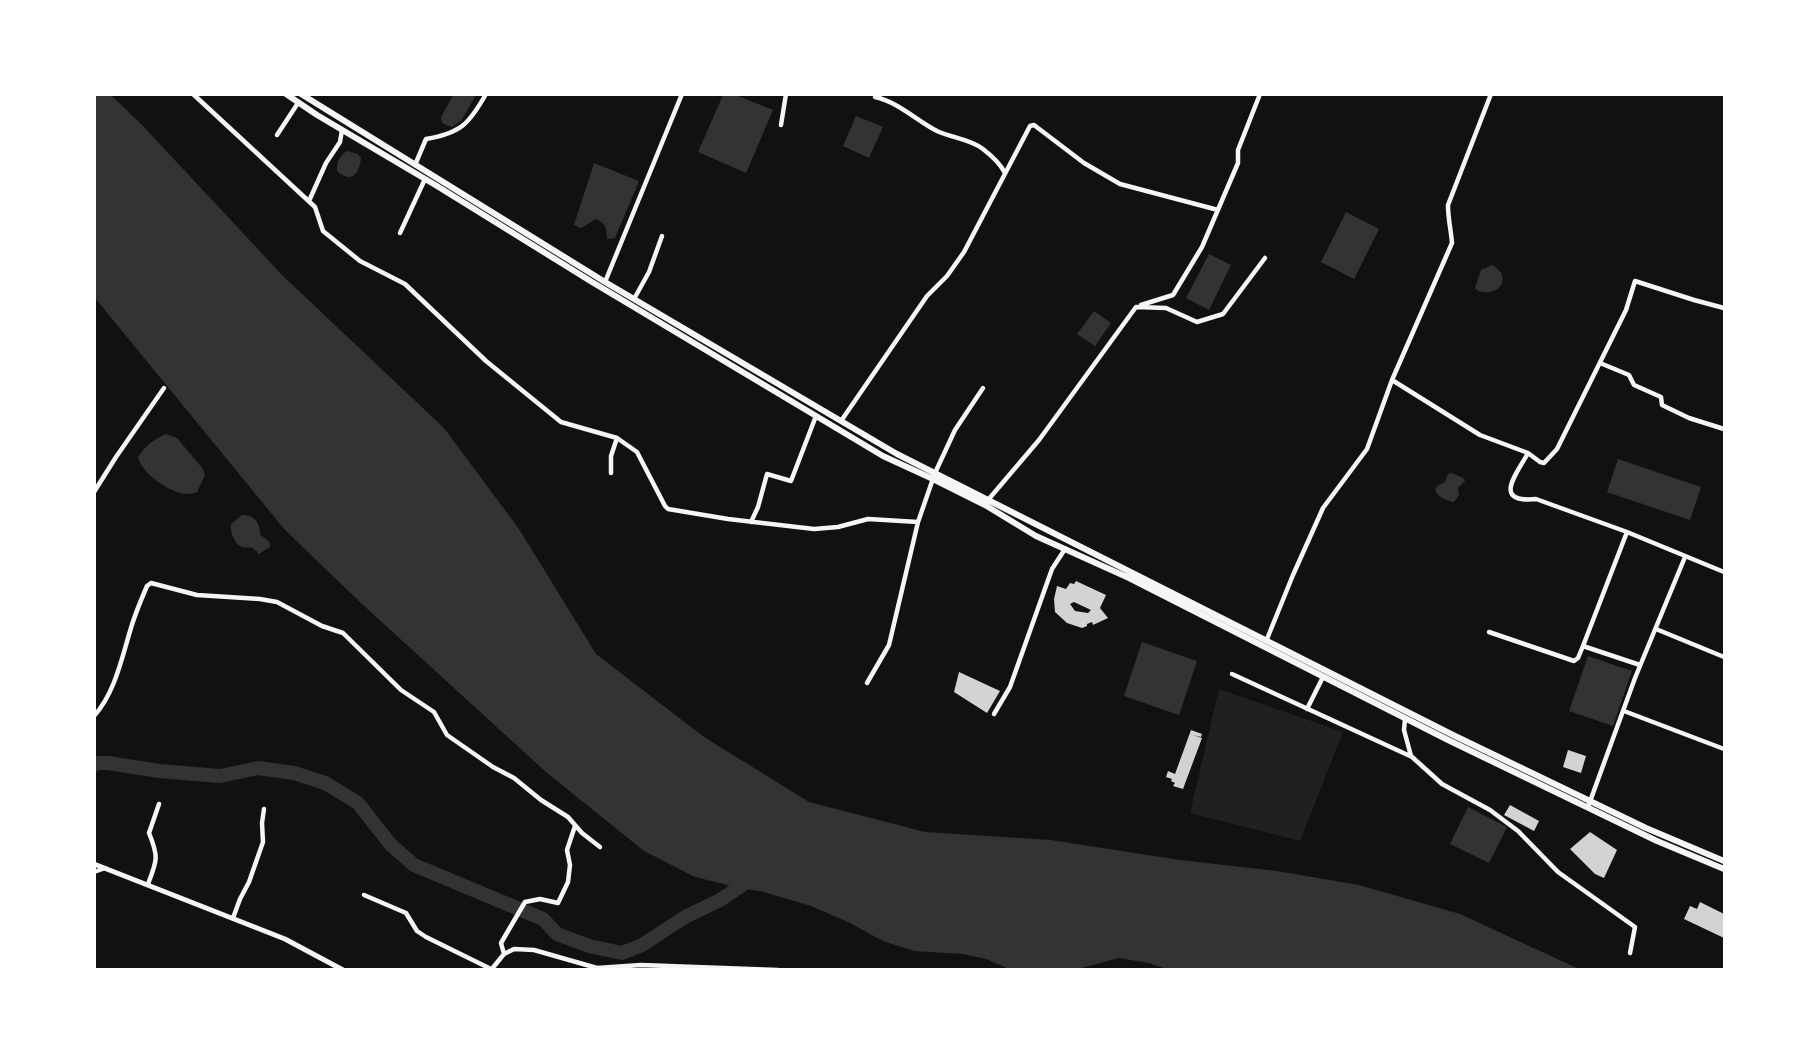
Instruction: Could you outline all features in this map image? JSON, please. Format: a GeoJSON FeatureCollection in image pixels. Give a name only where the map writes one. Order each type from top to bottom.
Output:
{"type":"FeatureCollection","features":[{"type":"Feature","properties":{"kind":"main road"},"geometry":{"type":"LineString","coordinates":[[286,94],[883,456],[988,500],[1267,639],[1481,752],[1724,869]]}},
{"type":"Feature","properties":{"kind":"main road"},"geometry":{"type":"LineString","coordinates":[[301,94],[634,299],[1036,536],[1129,578],[1323,677],[1407,714]]}},
{"type":"Feature","properties":{"kind":"main road"},"geometry":{"type":"LineString","coordinates":[[1645,831],[1724,861]]}},
{"type":"Feature","properties":{"kind":"street"},"geometry":{"type":"LineString","coordinates":[[193,94],[309,201],[315,207],[323,231],[360,261],[405,284],[485,361],[561,422],[617,438],[637,452],[668,509],[814,529],[838,527],[869,519],[918,523]]}},
{"type":"Feature","properties":{"kind":"street"},"geometry":{"type":"LineString","coordinates":[[415,166],[426,139],[445,136],[465,126],[486,94]]}},
{"type":"Feature","properties":{"kind":"street"},"geometry":{"type":"LineString","coordinates":[[606,282],[682,94]]}},
{"type":"Feature","properties":{"kind":"street"},"geometry":{"type":"LineString","coordinates":[[781,125],[786,94]]}},
{"type":"Feature","properties":{"kind":"street"},"geometry":{"type":"LineString","coordinates":[[876,94],[874,97],[886,99],[940,132],[981,148],[1001,165],[1006,174]]}},
{"type":"Feature","properties":{"kind":"street"},"geometry":{"type":"LineString","coordinates":[[988,500],[1039,440],[1136,307],[1173,295],[1202,247],[1238,163],[1237,150],[1260,94]]}},
{"type":"Feature","properties":{"kind":"street"},"geometry":{"type":"LineString","coordinates":[[1267,639],[1323,508],[1367,449],[1392,380],[1452,243],[1448,205],[1491,94]]}},
{"type":"Feature","properties":{"kind":"street"},"geometry":{"type":"LineString","coordinates":[[277,135],[298,103]]}},
{"type":"Feature","properties":{"kind":"street"},"geometry":{"type":"LineString","coordinates":[[841,421],[927,296],[947,276],[964,252],[1006,174],[1027,128],[1034,125],[1084,163],[1121,184],[1218,210]]}},
{"type":"Feature","properties":{"kind":"street"},"geometry":{"type":"LineString","coordinates":[[309,201],[326,163],[340,142],[342,130]]}},
{"type":"Feature","properties":{"kind":"street"},"geometry":{"type":"LineString","coordinates":[[400,233],[425,179]]}},
{"type":"Feature","properties":{"kind":"street"},"geometry":{"type":"LineString","coordinates":[[634,299],[649,272],[662,236]]}},
{"type":"Feature","properties":{"kind":"street"},"geometry":{"type":"LineString","coordinates":[[1136,307],[1166,308],[1197,322],[1223,314],[1265,258]]}},
{"type":"Feature","properties":{"kind":"street"},"geometry":{"type":"LineString","coordinates":[[1392,380],[1480,435],[1528,453],[1544,463],[1556,449],[1600,363],[1626,310],[1635,281],[1724,308]]}},
{"type":"Feature","properties":{"kind":"street"},"geometry":{"type":"LineString","coordinates":[[1600,363],[1629,375],[1634,385],[1661,397],[1662,405],[1689,418],[1724,429]]}},
{"type":"Feature","properties":{"kind":"street"},"geometry":{"type":"LineString","coordinates":[[94,492],[164,388]]}},
{"type":"Feature","properties":{"kind":"street"},"geometry":{"type":"LineString","coordinates":[[867,683],[889,645],[918,523],[934,476],[954,430],[983,388]]}},
{"type":"Feature","properties":{"kind":"street"},"geometry":{"type":"LineString","coordinates":[[751,522],[767,474],[791,481],[815,417],[827,413]]}},
{"type":"Feature","properties":{"kind":"street"},"geometry":{"type":"LineString","coordinates":[[611,473],[611,456],[617,438]]}},
{"type":"Feature","properties":{"kind":"street"},"geometry":{"type":"LineString","coordinates":[[1528,453],[1512,481],[1511,491],[1514,498],[1520,501],[1536,499],[1724,572]]}},
{"type":"Feature","properties":{"kind":"street"},"geometry":{"type":"LineString","coordinates":[[1489,632],[1574,661],[1583,646],[1627,533]]}},
{"type":"Feature","properties":{"kind":"street"},"geometry":{"type":"LineString","coordinates":[[994,714],[1010,687],[1052,569],[1065,549]]}},
{"type":"Feature","properties":{"kind":"street"},"geometry":{"type":"LineString","coordinates":[[1589,804],[1640,665],[1685,557]]}},
{"type":"Feature","properties":{"kind":"street"},"geometry":{"type":"LineString","coordinates":[[94,716],[102,707],[116,676],[146,586],[151,583],[197,595],[277,602],[322,626],[343,633],[401,690],[435,712],[447,735],[568,817],[600,847]]}},
{"type":"Feature","properties":{"kind":"street"},"geometry":{"type":"LineString","coordinates":[[1656,629],[1724,657]]}},
{"type":"Feature","properties":{"kind":"street"},"geometry":{"type":"LineString","coordinates":[[1583,646],[1640,665]]}},
{"type":"Feature","properties":{"kind":"street"},"geometry":{"type":"LineString","coordinates":[[1231,674],[1411,756],[1442,784],[1490,810],[1518,831],[1558,872],[1635,927],[1630,953]]}},
{"type":"Feature","properties":{"kind":"street"},"geometry":{"type":"LineString","coordinates":[[1307,709],[1323,677]]}},
{"type":"Feature","properties":{"kind":"street"},"geometry":{"type":"LineString","coordinates":[[1623,710],[1724,748]]}},
{"type":"Feature","properties":{"kind":"street"},"geometry":{"type":"LineString","coordinates":[[1407,714],[1404,730],[1411,756]]}},
{"type":"Feature","properties":{"kind":"street"},"geometry":{"type":"LineString","coordinates":[[148,884],[156,865],[156,851],[149,833],[159,804]]}},
{"type":"Feature","properties":{"kind":"street"},"geometry":{"type":"LineString","coordinates":[[233,918],[263,842],[264,809]]}},
{"type":"Feature","properties":{"kind":"street"},"geometry":{"type":"LineString","coordinates":[[504,954],[500,943],[525,902],[540,899],[558,903],[568,882],[570,865],[567,850],[575,825]]}},
{"type":"Feature","properties":{"kind":"street"},"geometry":{"type":"LineString","coordinates":[[94,872],[100,866],[148,884],[285,939],[343,970]]}},
{"type":"Feature","properties":{"kind":"street"},"geometry":{"type":"LineString","coordinates":[[364,895],[406,913],[417,931],[426,937],[491,969],[504,954],[514,949],[534,950],[597,968],[640,965],[657,968],[778,970]]}},
{"type":"Feature","properties":{"kind":"shaded area"},"geometry":{"type":"Polygon","coordinates":[[[94,95],[111,95],[284,277],[444,428],[519,529],[596,654],[704,737],[809,802],[925,832],[1051,840],[1359,885],[1460,914],[1579,969],[1169,970],[1149,963],[1119,958],[1078,969],[1009,969],[986,959],[963,954],[914,951],[883,941],[811,906],[764,892],[695,877],[644,851],[546,772],[285,530],[95,298],[94,95]]]}},
{"type":"Feature","properties":{"kind":"shaded area"},"geometry":{"type":"Polygon","coordinates":[[[453,95],[476,95],[461,121],[452,127],[444,124],[441,117],[453,95]]]}},
{"type":"Feature","properties":{"kind":"shaded area"},"geometry":{"type":"Polygon","coordinates":[[[723,95],[736,95],[773,110],[746,173],[698,152],[723,95]]]}},
{"type":"Feature","properties":{"kind":"shaded area"},"geometry":{"type":"Polygon","coordinates":[[[856,116],[883,127],[869,158],[843,146],[856,116]]]}},
{"type":"Feature","properties":{"kind":"shaded area"},"geometry":{"type":"Polygon","coordinates":[[[347,151],[358,154],[361,158],[359,169],[351,177],[337,171],[339,160],[347,151]]]}},
{"type":"Feature","properties":{"kind":"shaded area"},"geometry":{"type":"Polygon","coordinates":[[[594,163],[639,181],[615,238],[607,239],[605,227],[596,219],[581,228],[574,225],[594,163]]]}},
{"type":"Feature","properties":{"kind":"shaded area"},"geometry":{"type":"Polygon","coordinates":[[[1346,212],[1379,229],[1354,279],[1321,262],[1346,212]]]}},
{"type":"Feature","properties":{"kind":"shaded area"},"geometry":{"type":"Polygon","coordinates":[[[1209,254],[1231,265],[1209,310],[1186,298],[1209,254]]]}},
{"type":"Feature","properties":{"kind":"shaded area"},"geometry":{"type":"Polygon","coordinates":[[[1492,265],[1502,275],[1501,285],[1492,291],[1478,291],[1475,288],[1481,270],[1492,265]]]}},
{"type":"Feature","properties":{"kind":"shaded area"},"geometry":{"type":"Polygon","coordinates":[[[1094,311],[1111,323],[1095,346],[1077,334],[1094,311]]]}},
{"type":"Feature","properties":{"kind":"shaded area"},"geometry":{"type":"Polygon","coordinates":[[[166,434],[177,438],[203,469],[205,475],[197,492],[186,494],[172,490],[157,481],[140,463],[138,457],[144,449],[166,434]]]}},
{"type":"Feature","properties":{"kind":"shaded area"},"geometry":{"type":"Polygon","coordinates":[[[1618,459],[1701,487],[1690,520],[1607,492],[1618,459]]]}},
{"type":"Feature","properties":{"kind":"shaded area"},"geometry":{"type":"Polygon","coordinates":[[[1452,473],[1465,481],[1458,488],[1459,495],[1454,502],[1438,495],[1435,490],[1445,482],[1448,474],[1452,473]]]}},
{"type":"Feature","properties":{"kind":"shaded area"},"geometry":{"type":"Polygon","coordinates":[[[242,515],[256,520],[260,534],[269,542],[270,547],[259,554],[253,548],[239,545],[233,537],[231,524],[242,515]]]}},
{"type":"Feature","properties":{"kind":"shaded area"},"geometry":{"type":"Polygon","coordinates":[[[1142,642],[1197,661],[1179,715],[1124,696],[1142,642]]]}},
{"type":"Feature","properties":{"kind":"shaded area"},"geometry":{"type":"Polygon","coordinates":[[[1588,656],[1632,671],[1613,726],[1569,711],[1588,656]]]}},
{"type":"Feature","properties":{"kind":"shaded area"},"geometry":{"type":"Polygon","coordinates":[[[1219,689],[1343,732],[1300,841],[1190,813],[1219,689]]]}},
{"type":"Feature","properties":{"kind":"shaded area"},"geometry":{"type":"Polygon","coordinates":[[[1468,807],[1507,827],[1489,863],[1450,844],[1468,807]]]}},
{"type":"Feature","properties":{"kind":"building"},"geometry":{"type":"Polygon","coordinates":[[[1076,581],[1106,595],[1100,608],[1108,618],[1082,628],[1067,623],[1055,612],[1057,586],[1066,589],[1070,583],[1074,584],[1076,581]],[[1074,602],[1070,604],[1075,611],[1088,613],[1091,610],[1074,602]]]}},
{"type":"Feature","properties":{"kind":"building"},"geometry":{"type":"Polygon","coordinates":[[[959,672],[1000,691],[987,713],[954,692],[959,672]]]}},
{"type":"Feature","properties":{"kind":"building"},"geometry":{"type":"Polygon","coordinates":[[[1191,730],[1202,734],[1201,737],[1193,735],[1202,738],[1183,789],[1173,786],[1175,783],[1172,779],[1166,777],[1168,771],[1175,774],[1191,730]]]}},
{"type":"Feature","properties":{"kind":"building"},"geometry":{"type":"Polygon","coordinates":[[[1568,750],[1586,756],[1581,773],[1563,767],[1568,750]]]}},
{"type":"Feature","properties":{"kind":"building"},"geometry":{"type":"Polygon","coordinates":[[[1510,805],[1539,821],[1534,831],[1504,815],[1510,805]]]}},
{"type":"Feature","properties":{"kind":"building"},"geometry":{"type":"Polygon","coordinates":[[[1590,832],[1617,850],[1604,878],[1595,874],[1570,849],[1590,832]]]}},
{"type":"Feature","properties":{"kind":"building"},"geometry":{"type":"Polygon","coordinates":[[[1700,902],[1724,914],[1724,938],[1684,919],[1690,906],[1697,909],[1700,902]]]}},
{"type":"Feature","properties":{"kind":"waterway"},"geometry":{"type":"LineString","coordinates":[[94,765],[108,763],[220,776],[258,768],[294,773],[325,783],[358,803],[391,845],[414,865],[543,919],[557,934],[589,946],[622,953],[642,945],[753,878]]}}]}
